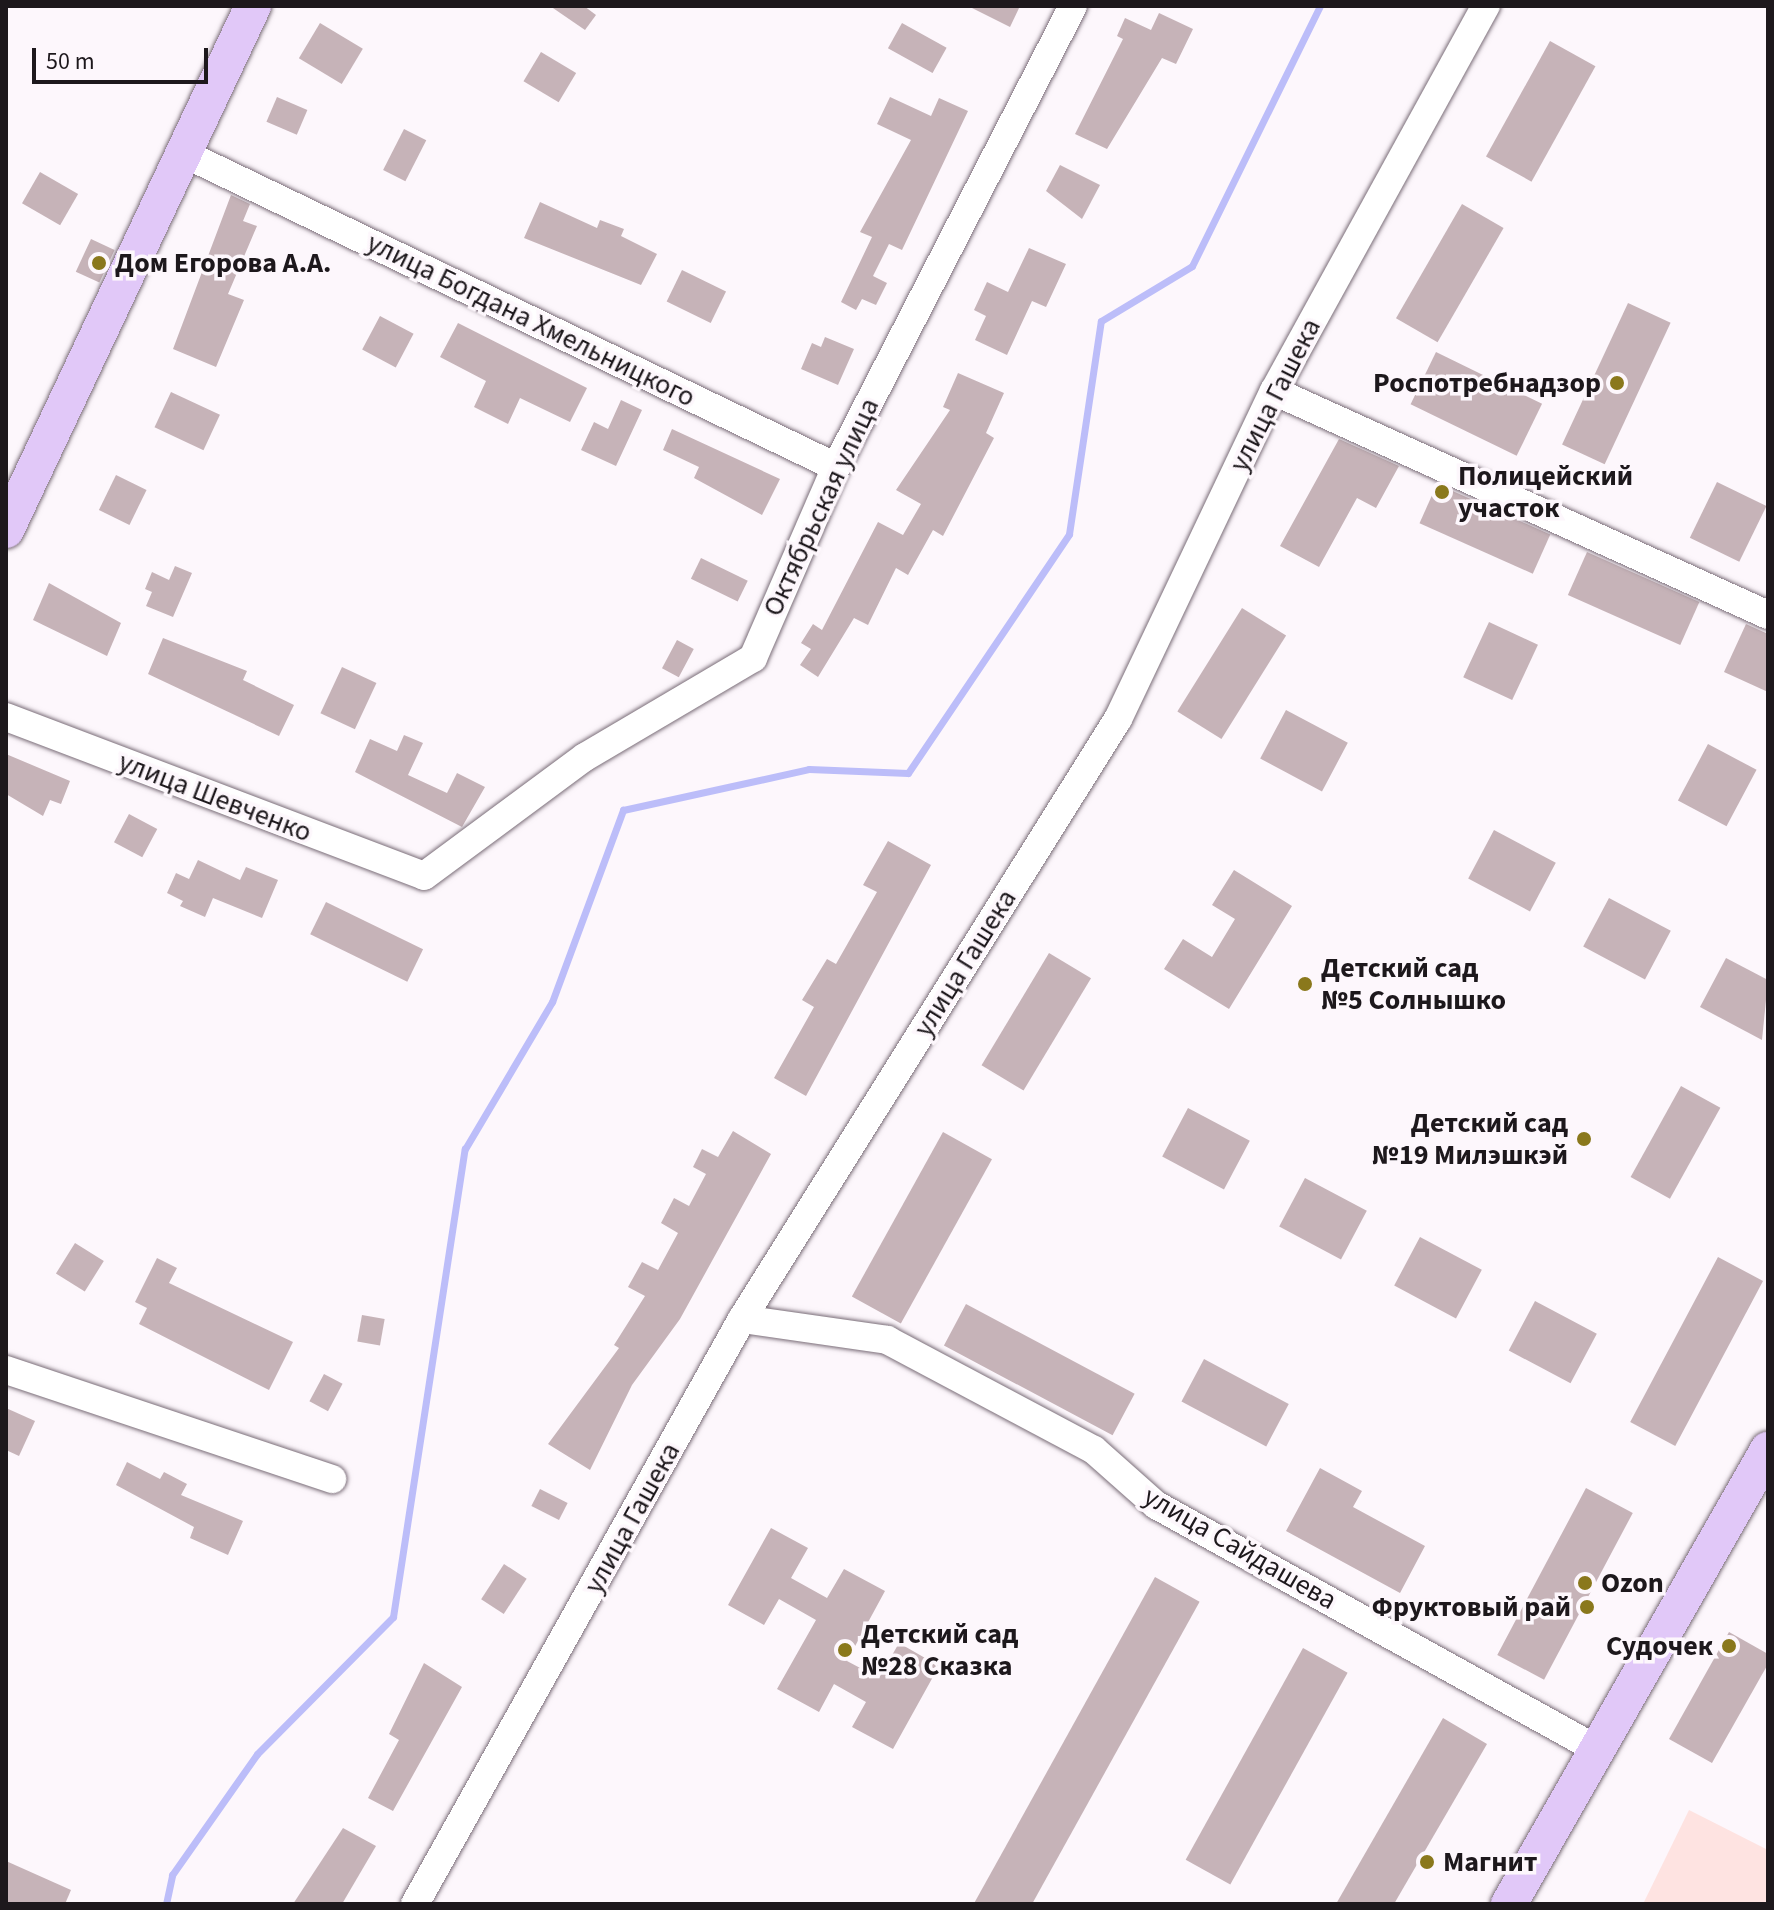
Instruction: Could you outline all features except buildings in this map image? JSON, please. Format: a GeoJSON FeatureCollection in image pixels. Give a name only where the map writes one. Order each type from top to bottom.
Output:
{"type":"FeatureCollection","features":[{"type":"Feature","properties":{"kind":"main road"},"geometry":{"type":"LineString","coordinates":[[6,530],[253,6]]}},
{"type":"Feature","properties":{"kind":"main road"},"geometry":{"type":"LineString","coordinates":[[1509,1904],[1600,1751],[1768,1450]]}},
{"type":"Feature","properties":{"kind":"street","name":"Октябрьская улица"},"geometry":{"type":"LineString","coordinates":[[424,876],[585,757],[753,658],[836,467],[1073,6]]}},
{"type":"Feature","properties":{"kind":"street","name":"улица Гашека"},"geometry":{"type":"LineString","coordinates":[[415,1904],[742,1319],[1118,719],[1274,391],[1486,6]]}},
{"type":"Feature","properties":{"kind":"street","name":"улица Богдана Хмельницкого"},"geometry":{"type":"LineString","coordinates":[[183,153],[836,467]]}},
{"type":"Feature","properties":{"kind":"street"},"geometry":{"type":"LineString","coordinates":[[1274,391],[1768,615]]}},
{"type":"Feature","properties":{"kind":"street","name":"улица Шевченко"},"geometry":{"type":"LineString","coordinates":[[6,717],[424,876]]}},
{"type":"Feature","properties":{"kind":"street","name":"улица Сайдашева"},"geometry":{"type":"LineString","coordinates":[[742,1319],[887,1340],[1094,1450],[1156,1505],[1600,1751]]}},
{"type":"Feature","properties":{"kind":"street"},"geometry":{"type":"LineString","coordinates":[[6,1370],[332,1479]]}},
{"type":"Feature","properties":{"kind":"shaded area"},"geometry":{"type":"Polygon","coordinates":[[[1689,1810],[1768,1850],[1768,1904],[1643,1904],[1689,1810]]]}},
{"type":"Feature","properties":{"kind":"waterway"},"geometry":{"type":"LineString","coordinates":[[166,1904],[172,1875],[257,1754],[393,1617],[465,1149],[552,1002],[623,810],[809,769],[908,773],[1069,534],[1101,321],[1192,266],[1320,6]]}},
{"type":"Feature","properties":{"kind":"place","name":"Дом Егорова А.А."},"geometry":{"type":"Point","coordinates":[99,263]}},
{"type":"Feature","properties":{"kind":"place","name":"Роспотребнадзор"},"geometry":{"type":"Point","coordinates":[1617,383]}},
{"type":"Feature","properties":{"kind":"place","name":"Полицейский участок"},"geometry":{"type":"Point","coordinates":[1442,492]}},
{"type":"Feature","properties":{"kind":"place","name":"Детский сад №5 Солнышко"},"geometry":{"type":"Point","coordinates":[1305,984]}},
{"type":"Feature","properties":{"kind":"place","name":"Детский сад №19 Милэшкэй"},"geometry":{"type":"Point","coordinates":[1584,1139]}},
{"type":"Feature","properties":{"kind":"place","name":"Ozon"},"geometry":{"type":"Point","coordinates":[1585,1583]}},
{"type":"Feature","properties":{"kind":"place","name":"Фруктовый рай"},"geometry":{"type":"Point","coordinates":[1587,1607]}},
{"type":"Feature","properties":{"kind":"place","name":"Судочек"},"geometry":{"type":"Point","coordinates":[1729,1646]}},
{"type":"Feature","properties":{"kind":"place","name":"Детский сад №28 Сказка"},"geometry":{"type":"Point","coordinates":[845,1650]}},
{"type":"Feature","properties":{"kind":"place","name":"Магнит"},"geometry":{"type":"Point","coordinates":[1427,1862]}}]}
